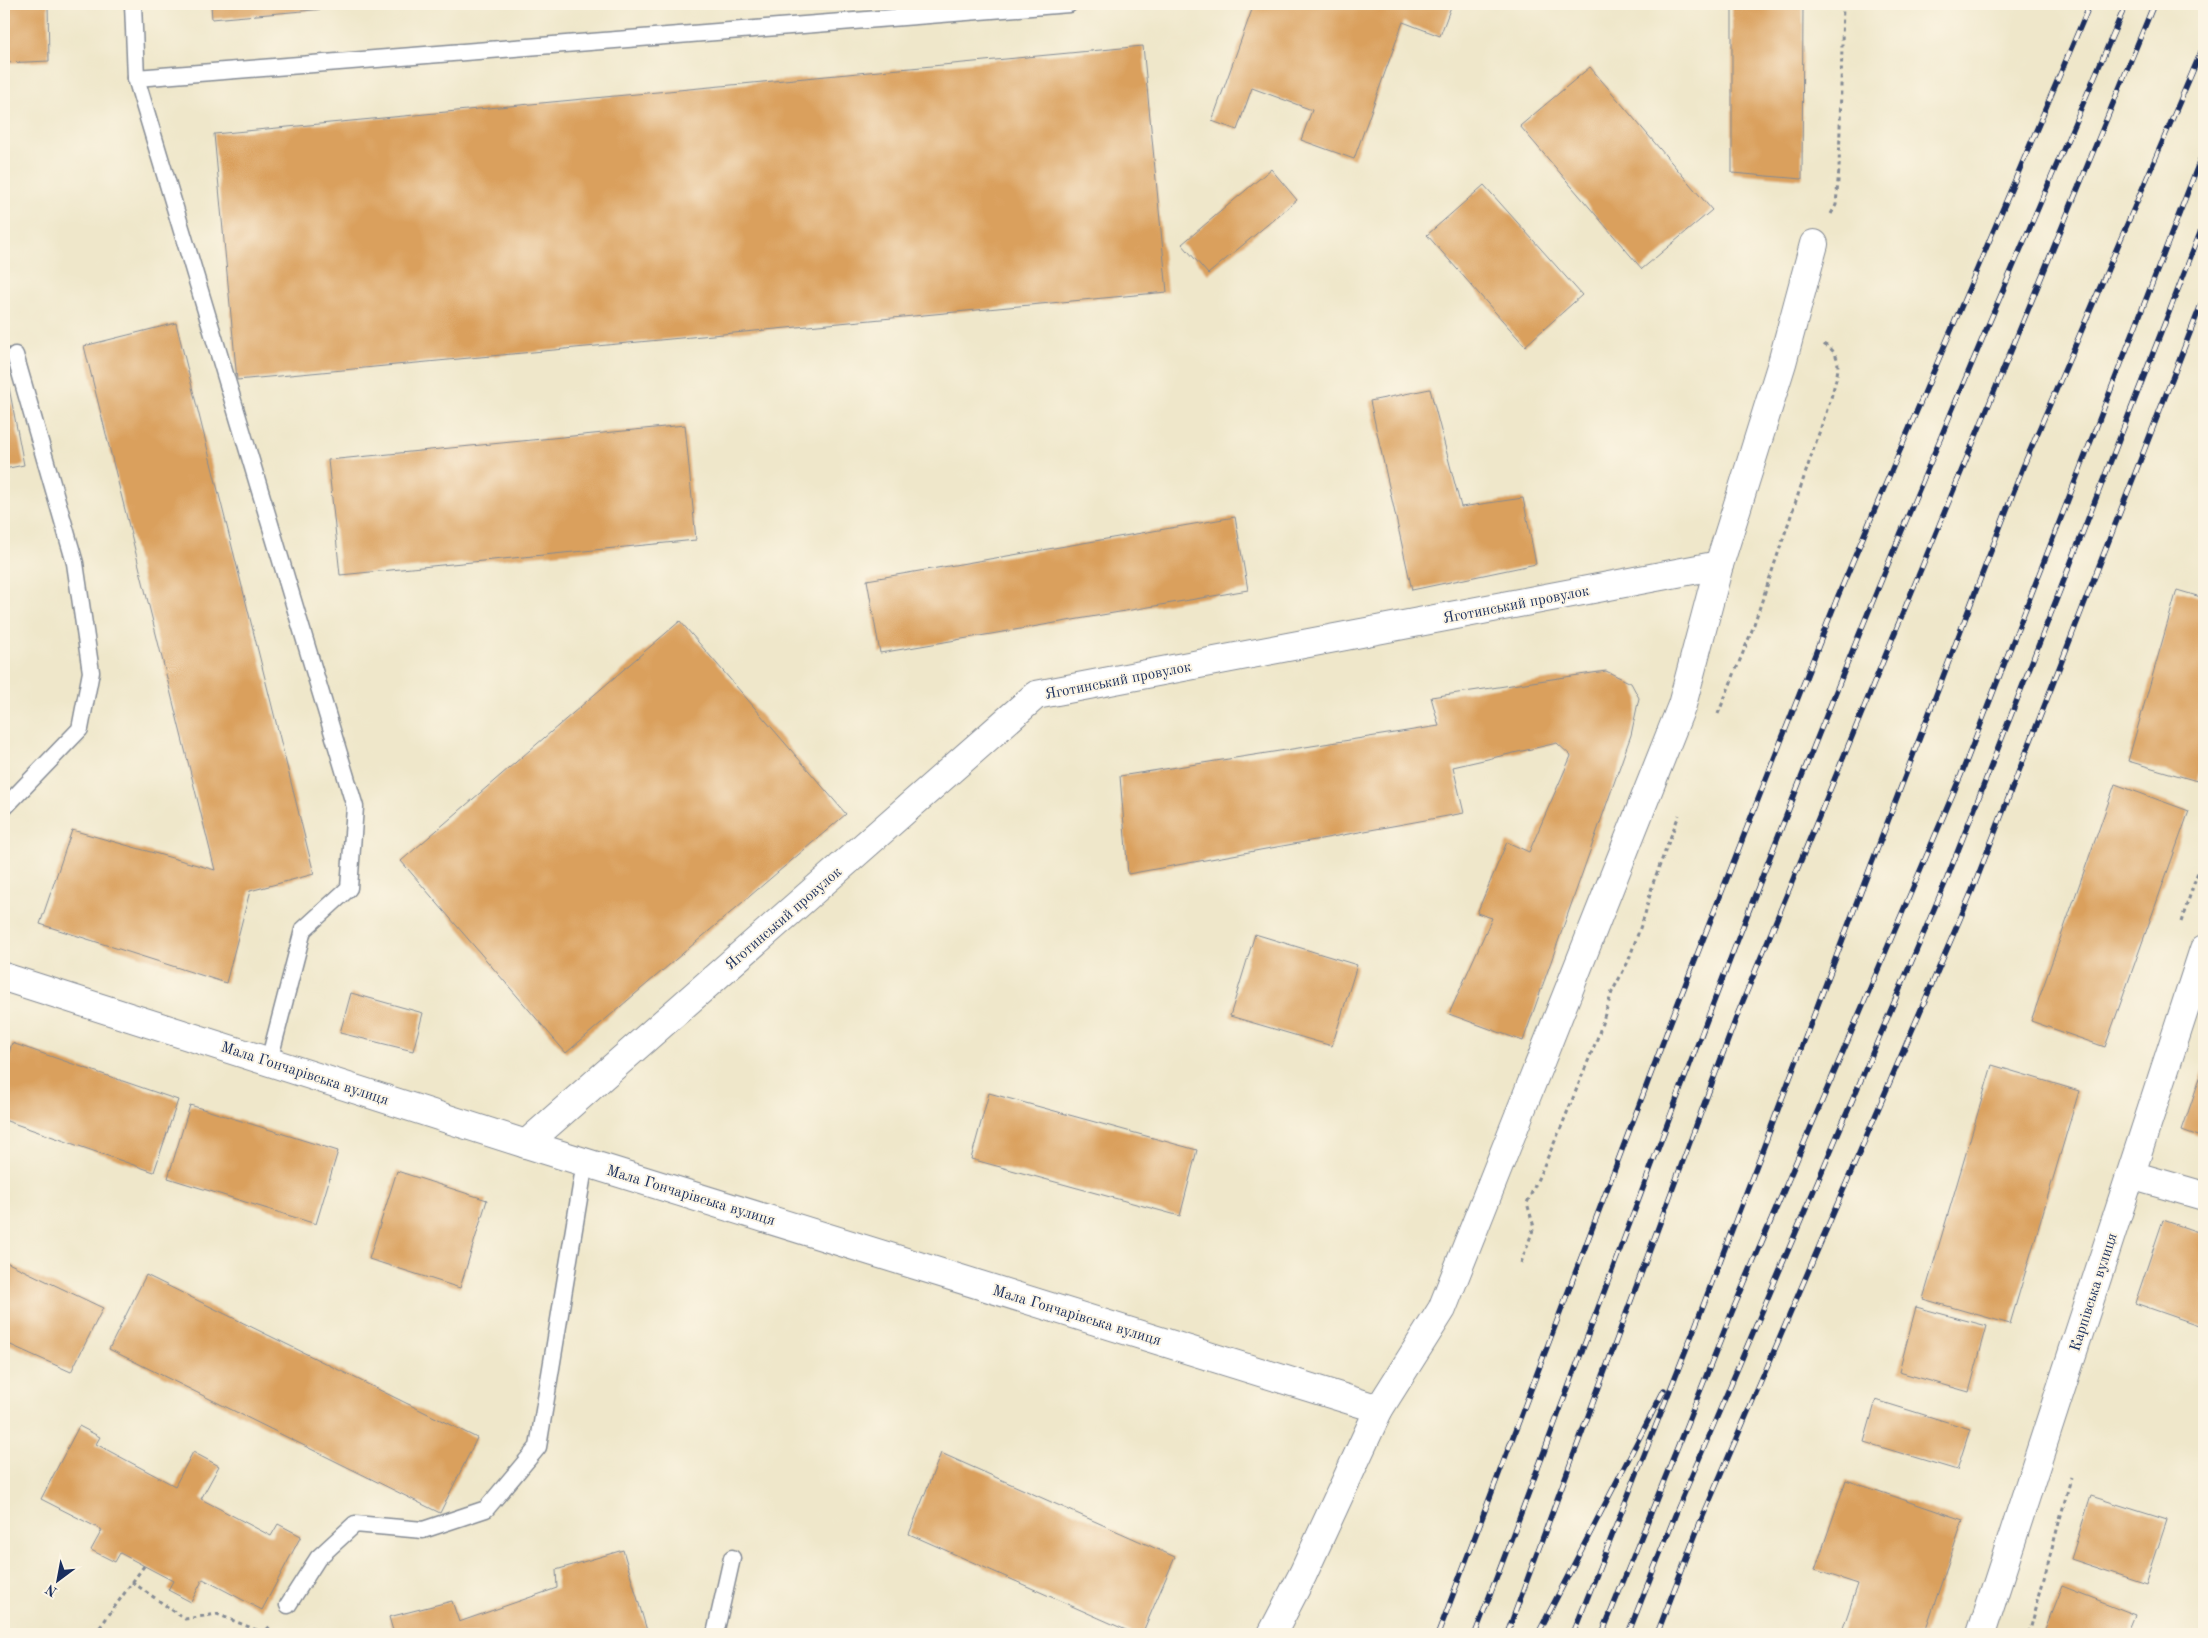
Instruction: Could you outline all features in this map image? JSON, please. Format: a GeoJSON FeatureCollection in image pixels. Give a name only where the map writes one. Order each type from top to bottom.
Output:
{"type":"FeatureCollection","features":[{"type":"Feature","properties":{"kind":"street"},"geometry":{"type":"LineString","coordinates":[[1272,1634],[1379,1409],[1442,1309],[1682,705],[1720,565],[1782,363],[1814,244]]}},
{"type":"Feature","properties":{"kind":"street","name":"Яготинський провулок"},"geometry":{"type":"LineString","coordinates":[[526,1144],[1036,695],[1720,565]]}},
{"type":"Feature","properties":{"kind":"street","name":"Карпівська вулиця"},"geometry":{"type":"LineString","coordinates":[[1981,1634],[2204,950]]}},
{"type":"Feature","properties":{"kind":"street","name":"Мала Гончарівська вулиця"},"geometry":{"type":"LineString","coordinates":[[4,977],[526,1144],[1379,1409]]}},
{"type":"Feature","properties":{"kind":"street"},"geometry":{"type":"LineString","coordinates":[[2130,1175],[2204,1196]]}},
{"type":"Feature","properties":{"kind":"lane"},"geometry":{"type":"LineString","coordinates":[[133,4],[136,78],[355,807],[349,888],[302,930],[269,1061]]}},
{"type":"Feature","properties":{"kind":"lane"},"geometry":{"type":"LineString","coordinates":[[136,78],[1069,4]]}},
{"type":"Feature","properties":{"kind":"lane"},"geometry":{"type":"LineString","coordinates":[[4,808],[80,729],[91,672],[75,563],[15,355]]}},
{"type":"Feature","properties":{"kind":"lane"},"geometry":{"type":"LineString","coordinates":[[288,1605],[318,1558],[355,1524],[423,1530],[486,1509],[538,1447],[585,1162]]}},
{"type":"Feature","properties":{"kind":"lane"},"geometry":{"type":"LineString","coordinates":[[715,1634],[732,1558]]}},
{"type":"Feature","properties":{"kind":"path"},"geometry":{"type":"LineString","coordinates":[[1814,244],[1836,205],[1843,4]]}},
{"type":"Feature","properties":{"kind":"path"},"geometry":{"type":"LineString","coordinates":[[1716,720],[1751,633],[1776,562],[1811,452],[1821,430],[1840,363]]}},
{"type":"Feature","properties":{"kind":"path"},"geometry":{"type":"LineString","coordinates":[[1521,1263],[1534,1228],[1527,1203],[1560,1130],[1597,1039],[1612,992],[1628,962],[1645,914],[1653,883],[1681,809]]}},
{"type":"Feature","properties":{"kind":"path"},"geometry":{"type":"LineString","coordinates":[[95,1634],[144,1566]]}},
{"type":"Feature","properties":{"kind":"path"},"geometry":{"type":"LineString","coordinates":[[132,1582],[185,1619],[217,1614],[264,1633],[288,1605]]}},
{"type":"Feature","properties":{"kind":"building"},"geometry":{"type":"Polygon","coordinates":[[[4,4],[48,4],[49,61],[4,63],[4,4]]]}},
{"type":"Feature","properties":{"kind":"building"},"geometry":{"type":"Polygon","coordinates":[[[211,4],[370,4],[370,5],[212,19],[211,4]]]}},
{"type":"Feature","properties":{"kind":"building"},"geometry":{"type":"Polygon","coordinates":[[[1254,4],[1452,4],[1440,36],[1403,22],[1354,159],[1301,140],[1312,110],[1252,88],[1237,130],[1212,121],[1254,4]]]}},
{"type":"Feature","properties":{"kind":"building"},"geometry":{"type":"Polygon","coordinates":[[[1732,4],[1803,4],[1802,179],[1732,173],[1732,4]]]}},
{"type":"Feature","properties":{"kind":"building"},"geometry":{"type":"Polygon","coordinates":[[[1143,46],[1167,292],[237,380],[214,134],[1143,46]]]}},
{"type":"Feature","properties":{"kind":"building"},"geometry":{"type":"Polygon","coordinates":[[[1590,67],[1712,210],[1642,269],[1520,126],[1590,67]]]}},
{"type":"Feature","properties":{"kind":"building"},"geometry":{"type":"Polygon","coordinates":[[[1271,169],[1297,200],[1208,274],[1182,244],[1271,169]]]}},
{"type":"Feature","properties":{"kind":"building"},"geometry":{"type":"Polygon","coordinates":[[[1484,185],[1582,295],[1525,346],[1427,235],[1484,185]]]}},
{"type":"Feature","properties":{"kind":"building"},"geometry":{"type":"Polygon","coordinates":[[[176,323],[314,874],[250,891],[226,983],[40,924],[72,830],[215,870],[84,346],[176,323]]]}},
{"type":"Feature","properties":{"kind":"building"},"geometry":{"type":"Polygon","coordinates":[[[4,362],[24,465],[4,469],[4,362]]]}},
{"type":"Feature","properties":{"kind":"building"},"geometry":{"type":"Polygon","coordinates":[[[1430,389],[1461,507],[1523,498],[1536,564],[1412,590],[1370,401],[1430,389]]]}},
{"type":"Feature","properties":{"kind":"building"},"geometry":{"type":"Polygon","coordinates":[[[685,425],[696,540],[340,575],[328,460],[685,425]]]}},
{"type":"Feature","properties":{"kind":"building"},"geometry":{"type":"Polygon","coordinates":[[[1235,517],[1248,590],[880,653],[867,580],[1235,517]]]}},
{"type":"Feature","properties":{"kind":"building"},"geometry":{"type":"Polygon","coordinates":[[[2177,590],[2204,598],[2204,757],[2197,781],[2128,761],[2177,590]]]}},
{"type":"Feature","properties":{"kind":"building"},"geometry":{"type":"Polygon","coordinates":[[[680,621],[846,814],[566,1053],[401,861],[680,621]]]}},
{"type":"Feature","properties":{"kind":"building"},"geometry":{"type":"Polygon","coordinates":[[[1606,671],[1631,683],[1639,698],[1631,735],[1523,1041],[1449,1014],[1492,918],[1477,913],[1507,842],[1529,852],[1571,756],[1557,743],[1453,767],[1464,813],[1128,874],[1120,776],[1439,726],[1431,697],[1606,671]]]}},
{"type":"Feature","properties":{"kind":"building"},"geometry":{"type":"Polygon","coordinates":[[[2115,784],[2189,811],[2105,1047],[2031,1021],[2115,784]]]}},
{"type":"Feature","properties":{"kind":"building"},"geometry":{"type":"Polygon","coordinates":[[[1255,934],[1357,965],[1332,1046],[1230,1016],[1255,934]]]}},
{"type":"Feature","properties":{"kind":"building"},"geometry":{"type":"Polygon","coordinates":[[[351,993],[423,1013],[413,1051],[340,1033],[351,993]]]}},
{"type":"Feature","properties":{"kind":"building"},"geometry":{"type":"Polygon","coordinates":[[[12,1043],[178,1100],[154,1172],[4,1120],[4,1069],[12,1043]]]}},
{"type":"Feature","properties":{"kind":"building"},"geometry":{"type":"Polygon","coordinates":[[[1992,1065],[2079,1091],[2010,1324],[1923,1299],[1992,1065]]]}},
{"type":"Feature","properties":{"kind":"building"},"geometry":{"type":"Polygon","coordinates":[[[2204,1066],[2204,1138],[2182,1130],[2204,1066]]]}},
{"type":"Feature","properties":{"kind":"building"},"geometry":{"type":"Polygon","coordinates":[[[989,1093],[1197,1150],[1180,1216],[971,1159],[989,1093]]]}},
{"type":"Feature","properties":{"kind":"building"},"geometry":{"type":"Polygon","coordinates":[[[190,1105],[338,1151],[316,1224],[168,1178],[190,1105]]]}},
{"type":"Feature","properties":{"kind":"building"},"geometry":{"type":"Polygon","coordinates":[[[397,1171],[487,1200],[460,1288],[369,1259],[397,1171]]]}},
{"type":"Feature","properties":{"kind":"building"},"geometry":{"type":"Polygon","coordinates":[[[2163,1220],[2204,1234],[2204,1327],[2135,1303],[2163,1220]]]}},
{"type":"Feature","properties":{"kind":"building"},"geometry":{"type":"Polygon","coordinates":[[[4,1261],[103,1308],[71,1372],[4,1342],[4,1261]]]}},
{"type":"Feature","properties":{"kind":"building"},"geometry":{"type":"Polygon","coordinates":[[[146,1275],[477,1438],[440,1513],[109,1349],[146,1275]]]}},
{"type":"Feature","properties":{"kind":"building"},"geometry":{"type":"Polygon","coordinates":[[[1916,1307],[1987,1326],[1969,1392],[1899,1372],[1916,1307]]]}},
{"type":"Feature","properties":{"kind":"building"},"geometry":{"type":"Polygon","coordinates":[[[1876,1400],[1970,1429],[1957,1470],[1864,1442],[1876,1400]]]}},
{"type":"Feature","properties":{"kind":"building"},"geometry":{"type":"Polygon","coordinates":[[[79,1426],[100,1437],[96,1444],[175,1486],[193,1452],[219,1466],[201,1499],[271,1536],[278,1524],[301,1536],[262,1610],[203,1579],[191,1602],[168,1590],[173,1581],[120,1553],[115,1562],[91,1550],[102,1530],[41,1499],[79,1426]]]}},
{"type":"Feature","properties":{"kind":"building"},"geometry":{"type":"Polygon","coordinates":[[[941,1453],[1175,1557],[1142,1634],[1135,1634],[909,1534],[941,1453]]]}},
{"type":"Feature","properties":{"kind":"building"},"geometry":{"type":"Polygon","coordinates":[[[1846,1480],[1963,1520],[1924,1634],[1841,1634],[1858,1584],[1815,1570],[1846,1480]]]}},
{"type":"Feature","properties":{"kind":"building"},"geometry":{"type":"Polygon","coordinates":[[[2091,1496],[2167,1520],[2146,1584],[2071,1559],[2091,1496]]]}},
{"type":"Feature","properties":{"kind":"building"},"geometry":{"type":"Polygon","coordinates":[[[623,1550],[648,1634],[394,1634],[389,1617],[452,1601],[459,1622],[557,1588],[556,1570],[623,1550]]]}},
{"type":"Feature","properties":{"kind":"building"},"geometry":{"type":"Polygon","coordinates":[[[2062,1586],[2136,1615],[2128,1634],[2043,1634],[2062,1586]]]}},
{"type":"Feature","properties":{"kind":"railway"},"geometry":{"type":"LineString","coordinates":[[1438,1634],[1671,1021],[1838,596],[2090,4]]}},
{"type":"Feature","properties":{"kind":"railway"},"geometry":{"type":"LineString","coordinates":[[1475,1634],[1702,1033],[1821,730],[1949,418],[2126,4]]}},
{"type":"Feature","properties":{"kind":"railway"},"geometry":{"type":"LineString","coordinates":[[1507,1634],[1738,1013],[2154,4]]}},
{"type":"Feature","properties":{"kind":"railway"},"geometry":{"type":"LineString","coordinates":[[1573,1634],[1693,1332],[2023,467],[2204,45]]}},
{"type":"Feature","properties":{"kind":"railway"},"geometry":{"type":"LineString","coordinates":[[1602,1634],[1732,1312],[1961,775],[2204,150]]}},
{"type":"Feature","properties":{"kind":"railway"},"geometry":{"type":"LineString","coordinates":[[1628,1634],[1678,1508],[1946,881],[2204,223]]}},
{"type":"Feature","properties":{"kind":"railway"},"geometry":{"type":"LineString","coordinates":[[1657,1634],[1700,1523],[1972,891],[2204,297]]}},
{"type":"Feature","properties":{"kind":"railway"},"geometry":{"type":"LineString","coordinates":[[1538,1634],[1664,1390]]}}]}
